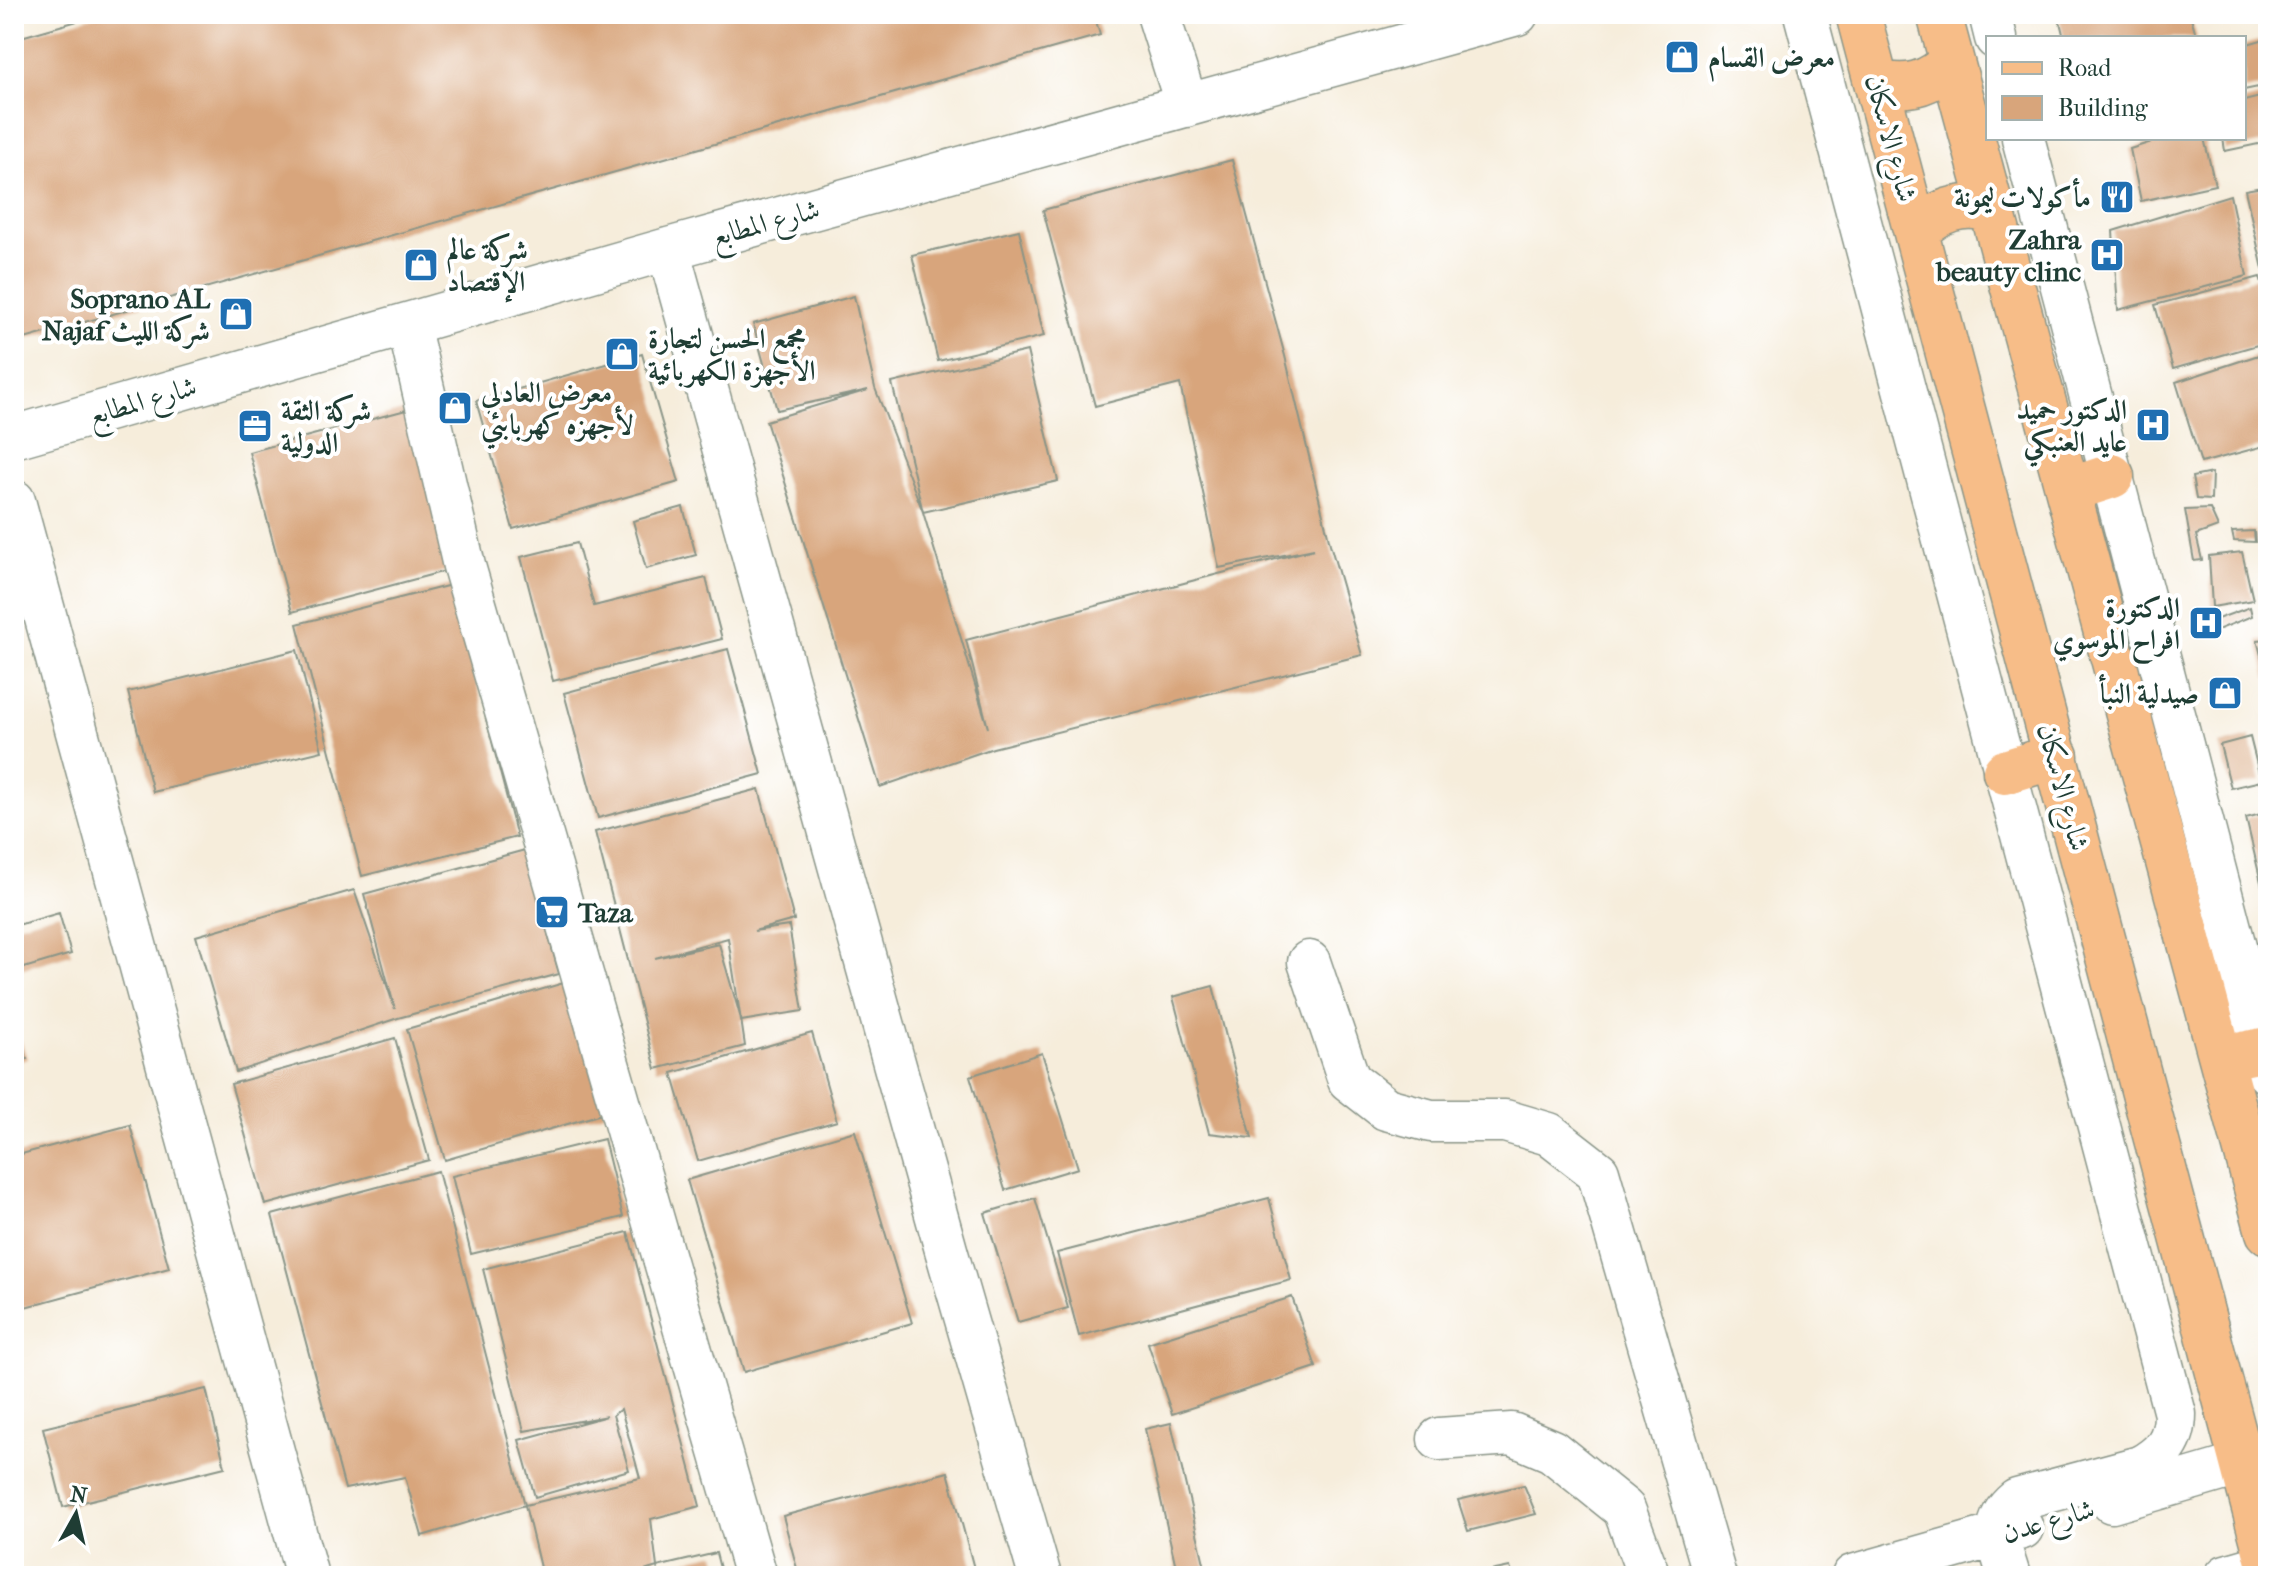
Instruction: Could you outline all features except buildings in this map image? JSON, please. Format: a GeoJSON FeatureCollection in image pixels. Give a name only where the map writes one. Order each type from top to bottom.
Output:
{"type":"FeatureCollection","features":[{"type":"Feature","properties":{"kind":"main road","name":"شارع الاسكان"},"geometry":{"type":"LineString","coordinates":[[1858,14],[2268,1563]]}},
{"type":"Feature","properties":{"kind":"main road"},"geometry":{"type":"LineString","coordinates":[[1939,14],[2069,490],[2251,1060],[2268,1232]]}},
{"type":"Feature","properties":{"kind":"main road"},"geometry":{"type":"LineString","coordinates":[[1877,82],[1890,86],[1916,84],[1941,72],[1951,62]]}},
{"type":"Feature","properties":{"kind":"main road"},"geometry":{"type":"LineString","coordinates":[[1917,231],[1937,214],[1950,208],[1964,206],[1992,210]]}},
{"type":"Feature","properties":{"kind":"main road"},"geometry":{"type":"LineString","coordinates":[[2069,490],[2112,476]]}},
{"type":"Feature","properties":{"kind":"main road"},"geometry":{"type":"LineString","coordinates":[[2005,772],[2056,756]]}},
{"type":"Feature","properties":{"kind":"street"},"geometry":{"type":"LineString","coordinates":[[1158,14],[1187,106]]}},
{"type":"Feature","properties":{"kind":"street","name":"شارع المطابع"},"geometry":{"type":"LineString","coordinates":[[16,430],[408,324],[1517,14]]}},
{"type":"Feature","properties":{"kind":"street"},"geometry":{"type":"LineString","coordinates":[[1805,14],[2171,1399],[2175,1426],[2165,1449],[2155,1460],[2140,1467],[2017,1500],[2004,1513],[1997,1535],[2009,1576]]}},
{"type":"Feature","properties":{"kind":"street"},"geometry":{"type":"LineString","coordinates":[[1990,14],[1996,36]]}},
{"type":"Feature","properties":{"kind":"street"},"geometry":{"type":"LineString","coordinates":[[2024,140],[2112,476],[2251,1060]]}},
{"type":"Feature","properties":{"kind":"street"},"geometry":{"type":"LineString","coordinates":[[668,249],[946,1250],[1040,1576]]}},
{"type":"Feature","properties":{"kind":"street"},"geometry":{"type":"LineString","coordinates":[[408,324],[464,566],[756,1576]]}},
{"type":"Feature","properties":{"kind":"street"},"geometry":{"type":"LineString","coordinates":[[14,501],[307,1576]]}},
{"type":"Feature","properties":{"kind":"street"},"geometry":{"type":"LineString","coordinates":[[1309,962],[1349,1080],[1386,1109],[1431,1121],[1505,1121],[1549,1134],[1598,1172],[1715,1576]]}},
{"type":"Feature","properties":{"kind":"street"},"geometry":{"type":"LineString","coordinates":[[1439,1439],[1512,1434],[1552,1451],[1624,1509],[1649,1576]]}},
{"type":"Feature","properties":{"kind":"street","name":"شارع عدن"},"geometry":{"type":"LineString","coordinates":[[1853,1576],[2242,1464]]}},
{"type":"Feature","properties":{"kind":"street"},"geometry":{"type":"LineString","coordinates":[[2226,1576],[2268,1563]]}},
{"type":"Feature","properties":{"kind":"place","name":"معرض القسام"},"geometry":{"type":"Point","coordinates":[1682,57]}},
{"type":"Feature","properties":{"kind":"place","name":"مأكولات ليمونة"},"geometry":{"type":"Point","coordinates":[2117,197]}},
{"type":"Feature","properties":{"kind":"place","name":"Zahra beauty clinc"},"geometry":{"type":"Point","coordinates":[2107,255]}},
{"type":"Feature","properties":{"kind":"place","name":"شركة عالم الإقتصاد"},"geometry":{"type":"Point","coordinates":[421,265]}},
{"type":"Feature","properties":{"kind":"place","name":"Soprano AL Najaf شركة الليث"},"geometry":{"type":"Point","coordinates":[236,314]}},
{"type":"Feature","properties":{"kind":"place","name":"مجمع الحسن لتجارة الأجهزة الكهربائية"},"geometry":{"type":"Point","coordinates":[622,354]}},
{"type":"Feature","properties":{"kind":"place","name":"معرض العادلي لأجهزه كهربابئي"},"geometry":{"type":"Point","coordinates":[455,408]}},
{"type":"Feature","properties":{"kind":"place","name":"الدكتور حميد عايد العنبكي"},"geometry":{"type":"Point","coordinates":[2153,425]}},
{"type":"Feature","properties":{"kind":"place","name":"شركة الثقة الدولية"},"geometry":{"type":"Point","coordinates":[255,426]}},
{"type":"Feature","properties":{"kind":"place","name":"الدكتورة افراح الموسوي"},"geometry":{"type":"Point","coordinates":[2206,623]}},
{"type":"Feature","properties":{"kind":"place","name":"صيدلية النبأ"},"geometry":{"type":"Point","coordinates":[2225,693]}},
{"type":"Feature","properties":{"kind":"place","name":"Taza"},"geometry":{"type":"Point","coordinates":[552,912]}}]}
